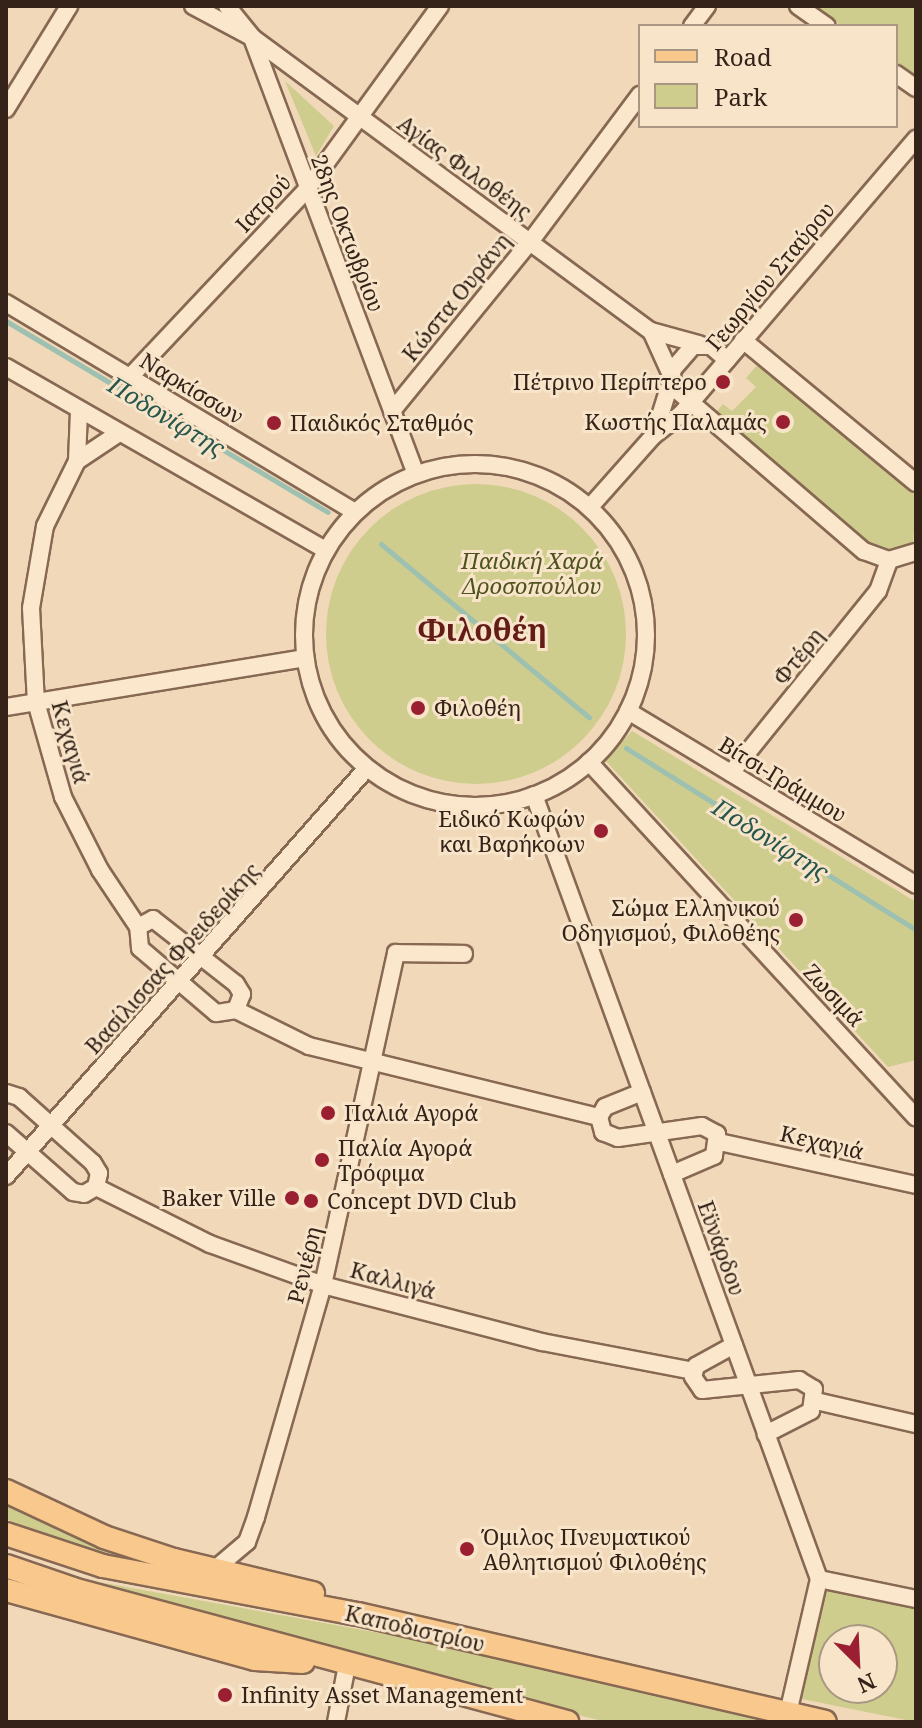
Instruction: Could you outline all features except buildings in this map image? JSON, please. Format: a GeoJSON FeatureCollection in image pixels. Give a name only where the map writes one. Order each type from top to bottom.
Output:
{"type":"FeatureCollection","features":[{"type":"Feature","properties":{"kind":"main road"},"geometry":{"type":"LineString","coordinates":[[6,1491],[104,1537],[215,1569],[307,1590],[358,1614]]}},
{"type":"Feature","properties":{"kind":"main road","name":"Καποδιστρίου"},"geometry":{"type":"LineString","coordinates":[[6,1534],[115,1569],[358,1614],[787,1718],[825,1722]]}},
{"type":"Feature","properties":{"kind":"main road"},"geometry":{"type":"LineString","coordinates":[[6,1566],[347,1665],[567,1722]]}},
{"type":"Feature","properties":{"kind":"main road"},"geometry":{"type":"LineString","coordinates":[[6,1590],[255,1659],[347,1665]]}},
{"type":"Feature","properties":{"kind":"street"},"geometry":{"type":"LineString","coordinates":[[6,109],[69,6]]}},
{"type":"Feature","properties":{"kind":"street","name":"Αγίας Φιλοθέης"},"geometry":{"type":"LineString","coordinates":[[193,6],[253,38],[651,331],[702,344]]}},
{"type":"Feature","properties":{"kind":"street","name":"Αγίας Φιλοθέης"},"geometry":{"type":"LineString","coordinates":[[227,6],[253,38]]}},
{"type":"Feature","properties":{"kind":"street","name":"28ης Οκτωβρίου"},"geometry":{"type":"LineString","coordinates":[[241,6],[416,474]]}},
{"type":"Feature","properties":{"kind":"street","name":"Ιατρού"},"geometry":{"type":"LineString","coordinates":[[130,377],[307,189],[440,6]]}},
{"type":"Feature","properties":{"kind":"street"},"geometry":{"type":"LineString","coordinates":[[694,24],[707,6]]}},
{"type":"Feature","properties":{"kind":"street"},"geometry":{"type":"LineString","coordinates":[[798,6],[824,24]]}},
{"type":"Feature","properties":{"kind":"street"},"geometry":{"type":"LineString","coordinates":[[898,75],[916,88]]}},
{"type":"Feature","properties":{"kind":"street","name":"Κώστα Ουράνη"},"geometry":{"type":"LineString","coordinates":[[392,411],[530,242],[638,98]]}},
{"type":"Feature","properties":{"kind":"street","name":"Γεωργίου Σταύρου"},"geometry":{"type":"LineString","coordinates":[[590,507],[653,436],[690,403],[916,139]]}},
{"type":"Feature","properties":{"kind":"street","name":"Ναρκίσσων"},"geometry":{"type":"LineString","coordinates":[[6,303],[355,512]]}},
{"type":"Feature","properties":{"kind":"street","name":"Αγίας Φιλοθέης"},"geometry":{"type":"LineString","coordinates":[[651,331],[671,378],[690,403]]}},
{"type":"Feature","properties":{"kind":"street"},"geometry":{"type":"LineString","coordinates":[[671,378],[688,350],[702,344],[743,340],[916,483]]}},
{"type":"Feature","properties":{"kind":"street"},"geometry":{"type":"LineString","coordinates":[[702,344],[727,360]]}},
{"type":"Feature","properties":{"kind":"street"},"geometry":{"type":"LineString","coordinates":[[6,367],[326,550]]}},
{"type":"Feature","properties":{"kind":"street","name":"Γεωργίου Σταύρου"},"geometry":{"type":"LineString","coordinates":[[653,436],[671,378]]}},
{"type":"Feature","properties":{"kind":"street"},"geometry":{"type":"LineString","coordinates":[[690,403],[864,551],[889,560],[916,552]]}},
{"type":"Feature","properties":{"kind":"street","name":"Κεχαγιά"},"geometry":{"type":"LineString","coordinates":[[79,411],[77,461],[45,526],[33,594],[36,702],[63,797],[100,870],[138,927],[140,948],[216,1013],[236,1010],[309,1046],[599,1117],[603,1132],[613,1137],[708,1127],[719,1142],[916,1185]]}},
{"type":"Feature","properties":{"kind":"street"},"geometry":{"type":"LineString","coordinates":[[77,461],[119,433]]}},
{"type":"Feature","properties":{"kind":"street"},"geometry":{"type":"LineString","coordinates":[[464,464],[510,467],[551,481],[590,507],[627,556],[642,597],[644,663],[628,711],[589,762],[534,795],[505,803],[454,805],[404,791],[367,768],[328,725],[305,658],[306,601],[326,550],[355,512],[416,474],[464,464]]}},
{"type":"Feature","properties":{"kind":"street","name":"Φτέρη"},"geometry":{"type":"LineString","coordinates":[[731,773],[878,591],[889,560]]}},
{"type":"Feature","properties":{"kind":"street"},"geometry":{"type":"LineString","coordinates":[[6,707],[305,658]]}},
{"type":"Feature","properties":{"kind":"street","name":"Βίτσι-Γράμμου"},"geometry":{"type":"LineString","coordinates":[[628,711],[916,885]]}},
{"type":"Feature","properties":{"kind":"street","name":"Ζωσιμά"},"geometry":{"type":"LineString","coordinates":[[589,762],[916,1117]]}},
{"type":"Feature","properties":{"kind":"street","name":"Βασίλισσας Φρειδερίκης"},"geometry":{"type":"LineString","coordinates":[[6,1176],[367,768]]}},
{"type":"Feature","properties":{"kind":"street","name":"Εϋνάρδου"},"geometry":{"type":"LineString","coordinates":[[534,795],[819,1579]]}},
{"type":"Feature","properties":{"kind":"street"},"geometry":{"type":"LineString","coordinates":[[138,927],[159,920],[203,956],[240,989],[236,1010]]}},
{"type":"Feature","properties":{"kind":"street","name":"Ρενιέρη"},"geometry":{"type":"LineString","coordinates":[[215,1569],[247,1542],[323,1285],[375,1062],[396,953],[464,954]]}},
{"type":"Feature","properties":{"kind":"street"},"geometry":{"type":"LineString","coordinates":[[599,1117],[610,1104],[642,1092]]}},
{"type":"Feature","properties":{"kind":"street"},"geometry":{"type":"LineString","coordinates":[[6,1093],[19,1097],[97,1168],[96,1187]]}},
{"type":"Feature","properties":{"kind":"street","name":"Καλλιγά"},"geometry":{"type":"LineString","coordinates":[[6,1133],[73,1192],[84,1194],[96,1187],[210,1244],[323,1285],[542,1342],[694,1371],[698,1387],[708,1392],[805,1381],[814,1389],[816,1401],[916,1424]]}},
{"type":"Feature","properties":{"kind":"street"},"geometry":{"type":"LineString","coordinates":[[672,1174],[709,1159],[719,1142]]}},
{"type":"Feature","properties":{"kind":"street"},"geometry":{"type":"LineString","coordinates":[[694,1371],[700,1362],[734,1345]]}},
{"type":"Feature","properties":{"kind":"street"},"geometry":{"type":"LineString","coordinates":[[766,1434],[811,1411],[816,1401]]}},
{"type":"Feature","properties":{"kind":"street"},"geometry":{"type":"LineString","coordinates":[[787,1718],[819,1579],[916,1599]]}},
{"type":"Feature","properties":{"kind":"street"},"geometry":{"type":"LineString","coordinates":[[336,1722],[347,1665]]}},
{"type":"Feature","properties":{"kind":"green space"},"geometry":{"type":"Polygon","coordinates":[[[812,6],[916,6],[916,75],[898,63],[898,24],[839,24],[812,6]]]}},
{"type":"Feature","properties":{"kind":"green space"},"geometry":{"type":"Polygon","coordinates":[[[285,81],[334,126],[316,156],[285,81]]]}},
{"type":"Feature","properties":{"kind":"green space"},"geometry":{"type":"Polygon","coordinates":[[[759,363],[916,493],[913,545],[895,552],[869,544],[714,415],[723,404],[732,411],[756,387],[746,378],[759,363]]]}},
{"type":"Feature","properties":{"kind":"green space","name":"Παιδική Χαρά Δροσοπούλου"},"geometry":{"type":"Polygon","coordinates":[[[476,484],[505,487],[533,496],[559,509],[582,528],[601,551],[614,577],[623,605],[626,634],[623,663],[614,691],[601,717],[582,740],[559,759],[533,772],[505,781],[476,784],[447,781],[419,772],[393,759],[370,740],[351,717],[338,691],[329,663],[326,634],[329,605],[338,577],[351,551],[370,528],[393,509],[419,496],[447,487],[476,484]]]}},
{"type":"Feature","properties":{"kind":"green space"},"geometry":{"type":"Polygon","coordinates":[[[632,731],[916,902],[916,1060],[888,1067],[605,760],[632,731]]]}},
{"type":"Feature","properties":{"kind":"green space"},"geometry":{"type":"Polygon","coordinates":[[[6,1504],[93,1544],[169,1569],[58,1541],[6,1519],[6,1504]]]}},
{"type":"Feature","properties":{"kind":"green space"},"geometry":{"type":"Polygon","coordinates":[[[88,1580],[484,1652],[769,1722],[607,1722],[454,1685],[88,1580]]]}},
{"type":"Feature","properties":{"kind":"green space"},"geometry":{"type":"Polygon","coordinates":[[[826,1590],[916,1606],[916,1722],[827,1704],[898,1704],[898,1624],[818,1624],[818,1702],[797,1698],[826,1590]]]}},
{"type":"Feature","properties":{"kind":"waterway","name":"Ποδονίφτης"},"geometry":{"type":"LineString","coordinates":[[6,321],[328,512]]}},
{"type":"Feature","properties":{"kind":"waterway","name":"Ποδονίφτης"},"geometry":{"type":"LineString","coordinates":[[381,544],[589,717]]}},
{"type":"Feature","properties":{"kind":"waterway","name":"Ποδονίφτης"},"geometry":{"type":"LineString","coordinates":[[626,748],[916,930]]}},
{"type":"Feature","properties":{"kind":"place","name":"Πέτρινο Περίπτερο"},"geometry":{"type":"Point","coordinates":[723,382]}},
{"type":"Feature","properties":{"kind":"place","name":"Κωστής Παλαμάς"},"geometry":{"type":"Point","coordinates":[783,422]}},
{"type":"Feature","properties":{"kind":"place","name":"Παιδικός Σταθμός"},"geometry":{"type":"Point","coordinates":[274,423]}},
{"type":"Feature","properties":{"kind":"place","name":"Φιλοθέη"},"geometry":{"type":"Point","coordinates":[418,708]}},
{"type":"Feature","properties":{"kind":"place","name":"Ειδικό Κωφών και Βαρήκοων"},"geometry":{"type":"Point","coordinates":[601,831]}},
{"type":"Feature","properties":{"kind":"place","name":"Σώμα Ελληνικού Οδηγισμού, Φιλοθέης"},"geometry":{"type":"Point","coordinates":[796,920]}},
{"type":"Feature","properties":{"kind":"place","name":"Παλιά Αγορά"},"geometry":{"type":"Point","coordinates":[328,1113]}},
{"type":"Feature","properties":{"kind":"place","name":"Παλία Αγορά Τρόφιμα"},"geometry":{"type":"Point","coordinates":[322,1160]}},
{"type":"Feature","properties":{"kind":"place","name":"Baker Ville"},"geometry":{"type":"Point","coordinates":[292,1198]}},
{"type":"Feature","properties":{"kind":"place","name":"Concept DVD Club"},"geometry":{"type":"Point","coordinates":[311,1201]}},
{"type":"Feature","properties":{"kind":"place","name":"Όμιλος Πνευματικού Αθλητισμού Φιλοθέης"},"geometry":{"type":"Point","coordinates":[467,1549]}},
{"type":"Feature","properties":{"kind":"place","name":"Infinity Asset Management"},"geometry":{"type":"Point","coordinates":[225,1695]}},
{"type":"Feature","properties":{"kind":"district","name":"Φιλοθέη"},"geometry":{"type":"Point","coordinates":[482,630]}}]}
